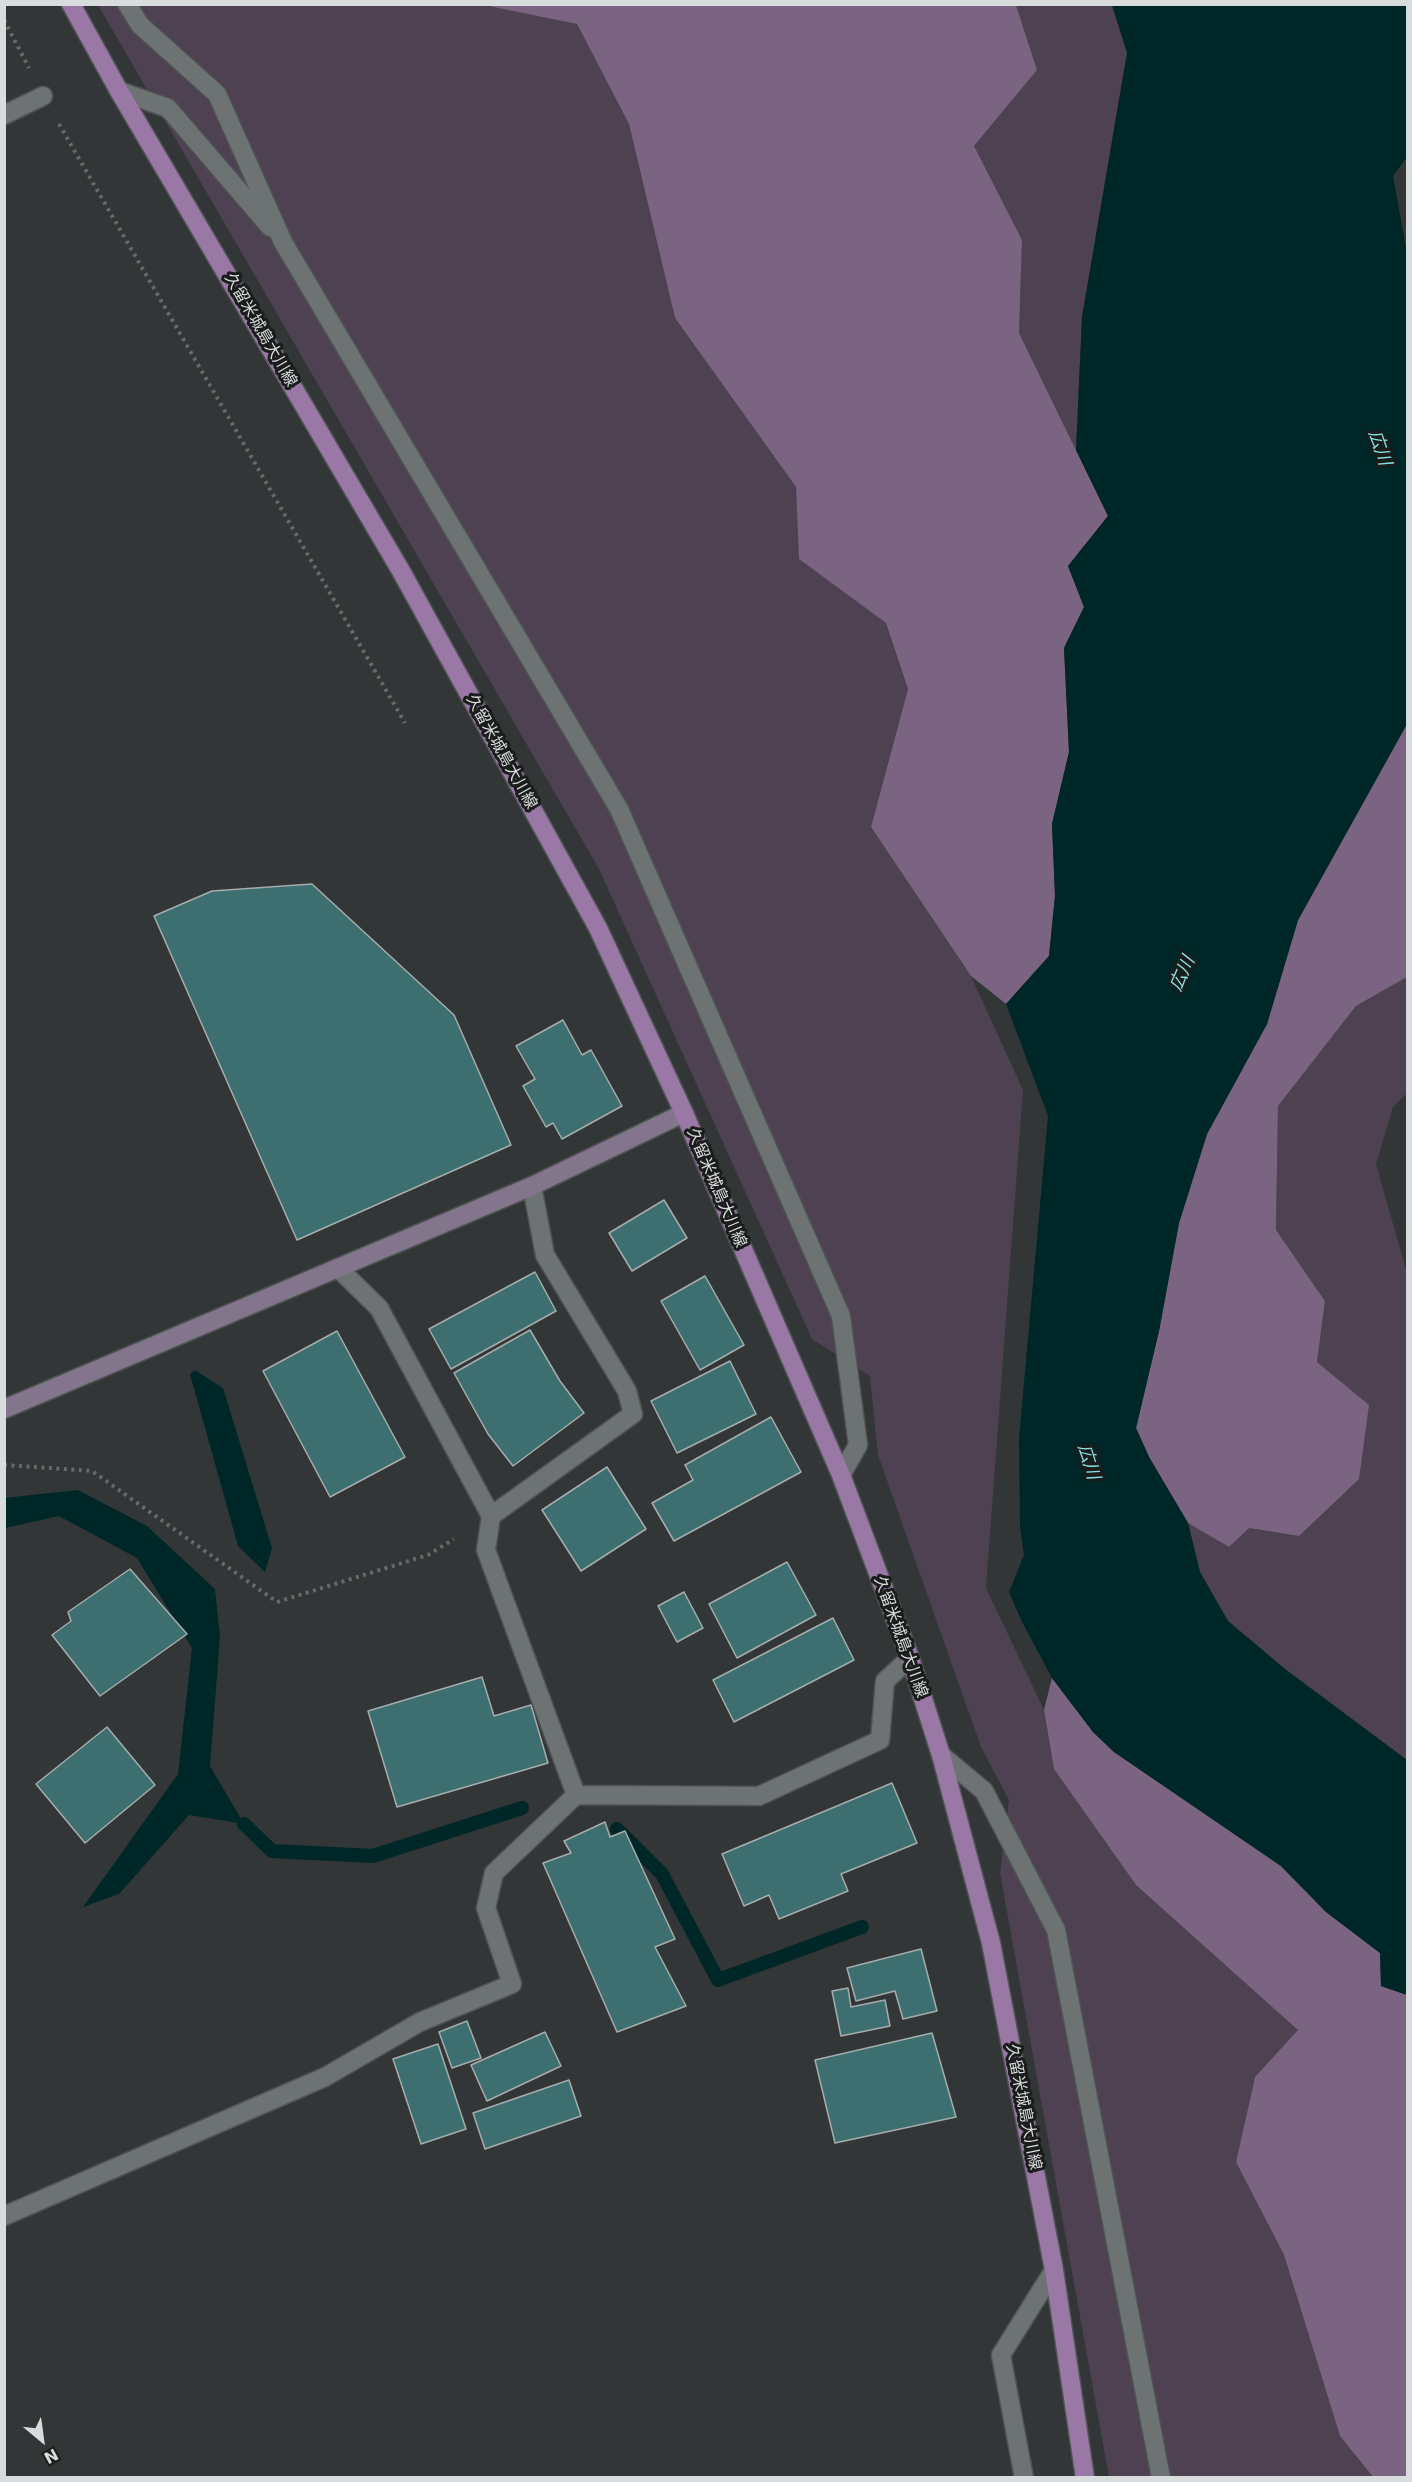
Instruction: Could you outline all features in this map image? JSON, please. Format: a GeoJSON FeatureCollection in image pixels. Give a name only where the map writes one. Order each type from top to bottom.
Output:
{"type":"FeatureCollection","features":[{"type":"Feature","properties":{"kind":"main road","name":"久留米城島大川線"},"geometry":{"type":"LineString","coordinates":[[71,4],[119,91],[407,581],[598,928],[684,1113],[841,1475],[910,1658],[941,1755],[991,1943],[1054,2270],[1085,2478]]}},
{"type":"Feature","properties":{"kind":"street"},"geometry":{"type":"LineString","coordinates":[[127,4],[140,26],[218,94],[283,242],[619,809],[841,1316],[858,1445],[841,1475]]}},
{"type":"Feature","properties":{"kind":"street"},"geometry":{"type":"LineString","coordinates":[[119,91],[168,108],[283,242]]}},
{"type":"Feature","properties":{"kind":"street"},"geometry":{"type":"LineString","coordinates":[[4,115],[43,96]]}},
{"type":"Feature","properties":{"kind":"street"},"geometry":{"type":"LineString","coordinates":[[4,1409],[532,1185],[684,1113]]}},
{"type":"Feature","properties":{"kind":"street"},"geometry":{"type":"LineString","coordinates":[[491,1516],[633,1414],[627,1391],[544,1255],[532,1185]]}},
{"type":"Feature","properties":{"kind":"street"},"geometry":{"type":"LineString","coordinates":[[338,1268],[379,1308],[491,1516],[486,1550],[576,1795]]}},
{"type":"Feature","properties":{"kind":"street"},"geometry":{"type":"LineString","coordinates":[[4,2216],[325,2077],[420,2022],[512,1984],[486,1908],[494,1873],[576,1795],[759,1796],[880,1740],[885,1681],[910,1658]]}},
{"type":"Feature","properties":{"kind":"street"},"geometry":{"type":"LineString","coordinates":[[941,1755],[984,1791],[1056,1930],[1161,2478]]}},
{"type":"Feature","properties":{"kind":"street"},"geometry":{"type":"LineString","coordinates":[[1023,2478],[1000,2355],[1054,2270]]}},
{"type":"Feature","properties":{"kind":"path"},"geometry":{"type":"LineString","coordinates":[[4,20],[43,96],[405,723]]}},
{"type":"Feature","properties":{"kind":"path"},"geometry":{"type":"LineString","coordinates":[[4,1465],[92,1471],[277,1602],[428,1555],[491,1516]]}},
{"type":"Feature","properties":{"kind":"shaded area"},"geometry":{"type":"Polygon","coordinates":[[[484,4],[577,24],[629,124],[675,318],[796,487],[800,559],[886,623],[908,689],[871,827],[971,976],[1023,1090],[986,1588],[1044,1710],[1054,1769],[1136,1885],[1299,2030],[1255,2077],[1236,2162],[1284,2255],[1340,2436],[1373,2477],[1109,2477],[1000,1873],[1009,1800],[981,1747],[878,1455],[870,1376],[812,1339],[599,869],[98,5],[484,4]]]}},
{"type":"Feature","properties":{"kind":"shaded area"},"geometry":{"type":"Polygon","coordinates":[[[484,5],[1016,5],[1037,70],[974,146],[1022,240],[1019,333],[1108,516],[1068,566],[1084,607],[1064,648],[1069,752],[1052,824],[1055,896],[1049,956],[1006,1004],[971,976],[871,827],[908,689],[886,623],[799,559],[796,487],[675,318],[629,124],[577,24],[484,5]]]}},
{"type":"Feature","properties":{"kind":"shaded area"},"geometry":{"type":"Polygon","coordinates":[[[1016,5],[1112,5],[1127,53],[1082,317],[1076,450],[1019,333],[1022,240],[974,146],[1037,70],[1016,5]]]}},
{"type":"Feature","properties":{"kind":"shaded area"},"geometry":{"type":"Polygon","coordinates":[[[1407,724],[1407,977],[1356,1006],[1278,1106],[1276,1230],[1325,1301],[1317,1362],[1369,1405],[1359,1479],[1299,1536],[1249,1528],[1229,1547],[1188,1523],[1149,1457],[1136,1428],[1159,1331],[1179,1223],[1207,1134],[1267,1024],[1298,920],[1407,724]]]}},
{"type":"Feature","properties":{"kind":"shaded area"},"geometry":{"type":"Polygon","coordinates":[[[1407,977],[1407,1093],[1393,1107],[1376,1164],[1407,1273],[1407,1760],[1285,1669],[1228,1621],[1200,1572],[1188,1523],[1229,1547],[1248,1528],[1299,1536],[1369,1405],[1317,1362],[1325,1301],[1276,1230],[1278,1106],[1356,1006],[1407,977]]]}},
{"type":"Feature","properties":{"kind":"shaded area"},"geometry":{"type":"Polygon","coordinates":[[[1052,1678],[1093,1732],[1114,1752],[1281,1866],[1326,1912],[1380,1953],[1381,1986],[1407,1995],[1407,2477],[1373,2477],[1340,2436],[1284,2255],[1236,2162],[1255,2077],[1298,2030],[1136,1885],[1054,1769],[1044,1710],[1052,1678]]]}},
{"type":"Feature","properties":{"kind":"water","name":"広川"},"geometry":{"type":"Polygon","coordinates":[[[1112,5],[1407,5],[1407,157],[1393,176],[1408,259],[1407,724],[1298,920],[1267,1024],[1207,1134],[1179,1223],[1159,1331],[1136,1428],[1149,1457],[1188,1523],[1200,1572],[1228,1621],[1285,1669],[1407,1760],[1407,1995],[1381,1986],[1380,1953],[1326,1912],[1281,1866],[1114,1752],[1093,1732],[1052,1678],[1009,1592],[1024,1555],[1020,1527],[1019,1438],[1048,1116],[1006,1004],[1049,956],[1055,896],[1052,824],[1069,752],[1064,648],[1084,607],[1068,566],[1108,516],[1076,450],[1082,317],[1127,53],[1112,5]]]}},
{"type":"Feature","properties":{"kind":"water"},"geometry":{"type":"Polygon","coordinates":[[[195,1370],[223,1388],[272,1548],[265,1572],[238,1546],[190,1374],[195,1370]]]}},
{"type":"Feature","properties":{"kind":"water"},"geometry":{"type":"Polygon","coordinates":[[[78,1490],[147,1526],[215,1589],[220,1637],[210,1766],[244,1824],[189,1815],[119,1894],[83,1907],[178,1774],[192,1648],[137,1558],[59,1516],[5,1528],[4,1498],[78,1490]]]}},
{"type":"Feature","properties":{"kind":"building"},"geometry":{"type":"Polygon","coordinates":[[[312,884],[454,1015],[511,1145],[297,1240],[154,916],[212,891],[312,884]]]}},
{"type":"Feature","properties":{"kind":"building"},"geometry":{"type":"Polygon","coordinates":[[[563,1020],[582,1055],[591,1050],[622,1106],[562,1139],[553,1123],[546,1127],[523,1086],[535,1079],[516,1046],[563,1020]]]}},
{"type":"Feature","properties":{"kind":"building"},"geometry":{"type":"Polygon","coordinates":[[[664,1200],[687,1238],[632,1271],[609,1233],[664,1200]]]}},
{"type":"Feature","properties":{"kind":"building"},"geometry":{"type":"Polygon","coordinates":[[[535,1272],[556,1311],[451,1369],[429,1329],[535,1272]]]}},
{"type":"Feature","properties":{"kind":"building"},"geometry":{"type":"Polygon","coordinates":[[[705,1276],[744,1345],[700,1370],[661,1301],[705,1276]]]}},
{"type":"Feature","properties":{"kind":"building"},"geometry":{"type":"Polygon","coordinates":[[[530,1330],[560,1381],[584,1413],[513,1466],[488,1434],[454,1373],[530,1330]]]}},
{"type":"Feature","properties":{"kind":"building"},"geometry":{"type":"Polygon","coordinates":[[[337,1331],[405,1457],[330,1497],[263,1371],[337,1331]]]}},
{"type":"Feature","properties":{"kind":"building"},"geometry":{"type":"Polygon","coordinates":[[[730,1361],[756,1414],[677,1453],[651,1401],[730,1361]]]}},
{"type":"Feature","properties":{"kind":"building"},"geometry":{"type":"Polygon","coordinates":[[[771,1417],[801,1472],[674,1541],[652,1503],[693,1480],[685,1465],[771,1417]]]}},
{"type":"Feature","properties":{"kind":"building"},"geometry":{"type":"Polygon","coordinates":[[[607,1467],[646,1529],[581,1571],[542,1510],[607,1467]]]}},
{"type":"Feature","properties":{"kind":"building"},"geometry":{"type":"Polygon","coordinates":[[[787,1562],[816,1615],[737,1658],[709,1604],[787,1562]]]}},
{"type":"Feature","properties":{"kind":"building"},"geometry":{"type":"Polygon","coordinates":[[[130,1569],[187,1634],[100,1696],[52,1635],[71,1621],[68,1612],[130,1569]]]}},
{"type":"Feature","properties":{"kind":"building"},"geometry":{"type":"Polygon","coordinates":[[[684,1592],[703,1628],[677,1642],[658,1606],[684,1592]]]}},
{"type":"Feature","properties":{"kind":"building"},"geometry":{"type":"Polygon","coordinates":[[[833,1618],[854,1660],[734,1722],[713,1680],[833,1618]]]}},
{"type":"Feature","properties":{"kind":"building"},"geometry":{"type":"Polygon","coordinates":[[[482,1677],[494,1716],[531,1705],[548,1763],[397,1807],[368,1711],[482,1677]]]}},
{"type":"Feature","properties":{"kind":"building"},"geometry":{"type":"Polygon","coordinates":[[[107,1727],[155,1785],[85,1843],[36,1784],[107,1727]]]}},
{"type":"Feature","properties":{"kind":"building"},"geometry":{"type":"Polygon","coordinates":[[[892,1783],[917,1843],[841,1874],[848,1891],[779,1919],[769,1895],[744,1906],[722,1854],[892,1783]]]}},
{"type":"Feature","properties":{"kind":"building"},"geometry":{"type":"Polygon","coordinates":[[[605,1822],[610,1837],[625,1831],[675,1939],[655,1947],[686,2006],[617,2032],[543,1863],[571,1853],[564,1841],[605,1822]]]}},
{"type":"Feature","properties":{"kind":"building"},"geometry":{"type":"Polygon","coordinates":[[[921,1949],[937,2011],[903,2019],[895,1991],[856,2001],[847,1968],[921,1949]]]}},
{"type":"Feature","properties":{"kind":"building"},"geometry":{"type":"Polygon","coordinates":[[[848,1988],[851,2007],[885,2000],[890,2026],[841,2036],[832,1991],[848,1988]]]}},
{"type":"Feature","properties":{"kind":"building"},"geometry":{"type":"Polygon","coordinates":[[[467,2021],[481,2058],[452,2068],[439,2032],[467,2021]]]}},
{"type":"Feature","properties":{"kind":"building"},"geometry":{"type":"Polygon","coordinates":[[[545,2032],[561,2066],[487,2101],[471,2065],[545,2032]]]}},
{"type":"Feature","properties":{"kind":"building"},"geometry":{"type":"Polygon","coordinates":[[[932,2033],[956,2117],[835,2143],[815,2060],[932,2033]]]}},
{"type":"Feature","properties":{"kind":"building"},"geometry":{"type":"Polygon","coordinates":[[[438,2044],[466,2129],[421,2144],[393,2059],[438,2044]]]}},
{"type":"Feature","properties":{"kind":"building"},"geometry":{"type":"Polygon","coordinates":[[[569,2080],[581,2116],[485,2149],[473,2113],[569,2080]]]}},
{"type":"Feature","properties":{"kind":"waterway"},"geometry":{"type":"LineString","coordinates":[[244,1824],[272,1851],[373,1856],[522,1808]]}},
{"type":"Feature","properties":{"kind":"waterway"},"geometry":{"type":"LineString","coordinates":[[617,1829],[662,1874],[718,1980],[862,1927]]}}]}
